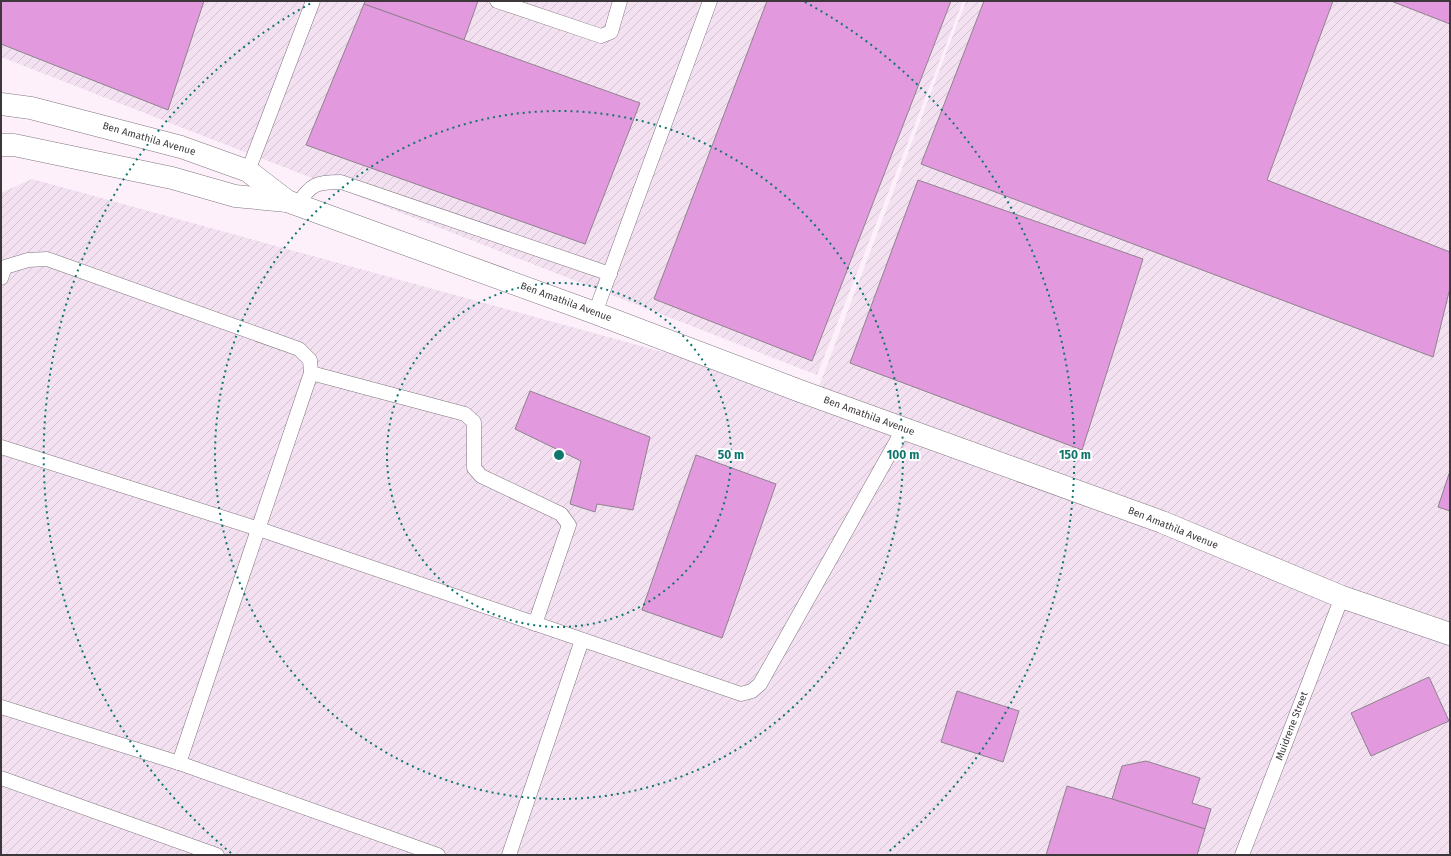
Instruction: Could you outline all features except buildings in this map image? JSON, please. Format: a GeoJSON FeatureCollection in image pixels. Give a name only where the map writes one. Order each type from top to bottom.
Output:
{"type":"FeatureCollection","features":[{"type":"Feature","properties":{"kind":"street","name":"Ben Amathila Avenue"},"geometry":{"type":"LineString","coordinates":[[1,104],[31,108],[181,146],[248,171],[292,203]]}},
{"type":"Feature","properties":{"kind":"street","name":"Ben Amathila Avenue"},"geometry":{"type":"LineString","coordinates":[[1,145],[14,145],[172,178],[235,196],[292,203],[595,312],[800,391],[1162,522],[1342,597],[1450,634]]}},
{"type":"Feature","properties":{"kind":"lane"},"geometry":{"type":"LineString","coordinates":[[248,171],[314,1]]}},
{"type":"Feature","properties":{"kind":"lane"},"geometry":{"type":"LineString","coordinates":[[497,1],[600,36],[611,32],[620,1]]}},
{"type":"Feature","properties":{"kind":"lane"},"geometry":{"type":"LineString","coordinates":[[595,312],[710,1]]}},
{"type":"Feature","properties":{"kind":"lane"},"geometry":{"type":"LineString","coordinates":[[292,203],[308,189],[324,182],[341,182],[610,274]]}},
{"type":"Feature","properties":{"kind":"lane"},"geometry":{"type":"LineString","coordinates":[[1,278],[5,267],[28,260],[47,259],[299,349],[310,360],[311,373],[179,763]]}},
{"type":"Feature","properties":{"kind":"lane"},"geometry":{"type":"LineString","coordinates":[[311,373],[465,414],[474,422],[474,468],[481,476],[561,514],[569,525],[535,624]]}},
{"type":"Feature","properties":{"kind":"lane"},"geometry":{"type":"LineString","coordinates":[[1,447],[259,529],[741,694],[752,691],[760,684],[904,428]]}},
{"type":"Feature","properties":{"kind":"lane","name":"Muidrene Street"},"geometry":{"type":"LineString","coordinates":[[1242,855],[1342,597]]}},
{"type":"Feature","properties":{"kind":"lane"},"geometry":{"type":"LineString","coordinates":[[509,855],[582,640]]}},
{"type":"Feature","properties":{"kind":"lane"},"geometry":{"type":"LineString","coordinates":[[1,707],[179,763],[438,855]]}},
{"type":"Feature","properties":{"kind":"lane"},"geometry":{"type":"LineString","coordinates":[[1,778],[217,855]]}},
{"type":"Feature","properties":{"kind":"shaded area"},"geometry":{"type":"Polygon","coordinates":[[[1,1],[963,1],[817,375],[1,57],[1,1]]]}},
{"type":"Feature","properties":{"kind":"shaded area"},"geometry":{"type":"Polygon","coordinates":[[[966,1],[1450,1],[1450,855],[1,855],[1,193],[32,179],[816,394],[966,1]]]}}]}
